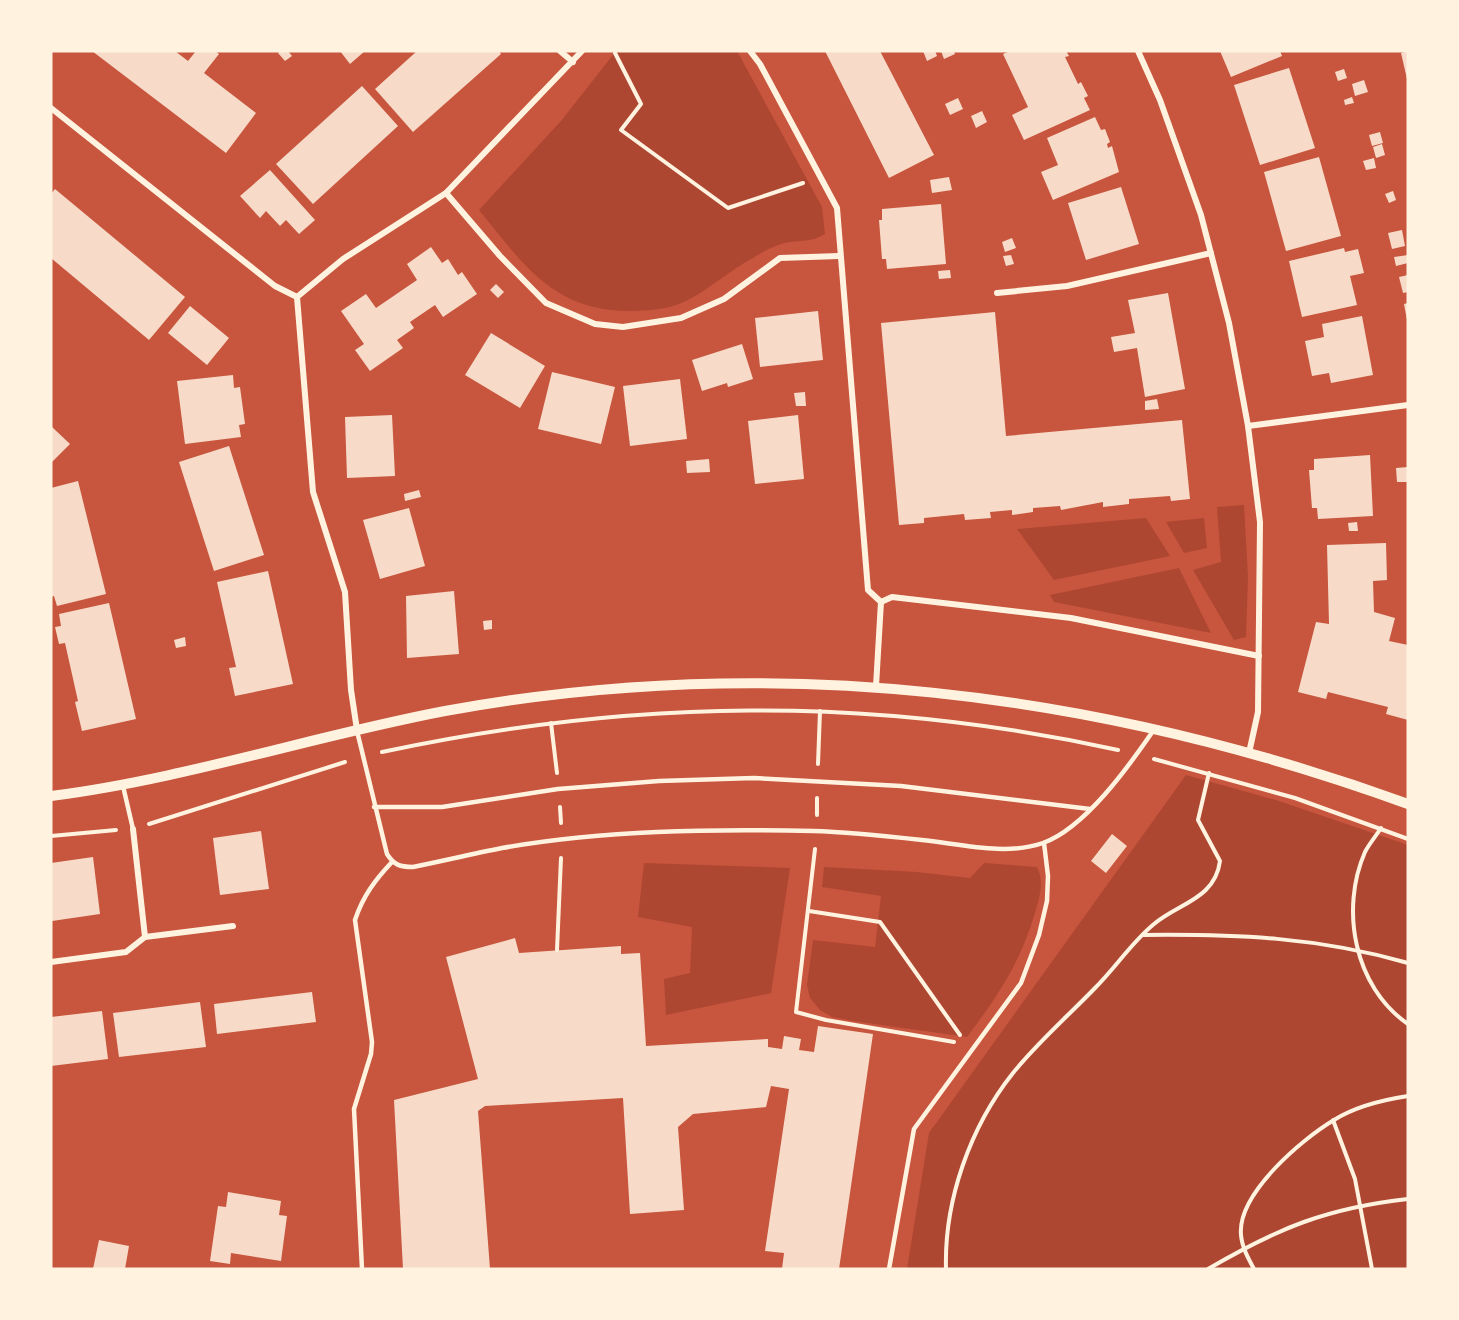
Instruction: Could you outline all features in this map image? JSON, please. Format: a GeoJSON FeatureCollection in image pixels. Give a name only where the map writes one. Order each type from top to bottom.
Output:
{"type":"FeatureCollection","features":[{"type":"Feature","properties":{"kind":"street"},"geometry":{"type":"LineString","coordinates":[[560,51],[573,62]]}},
{"type":"Feature","properties":{"kind":"street"},"geometry":{"type":"LineString","coordinates":[[297,297],[342,259],[446,193],[582,51]]}},
{"type":"Feature","properties":{"kind":"street"},"geometry":{"type":"LineString","coordinates":[[750,51],[760,64],[837,208],[839,256],[868,590],[881,602]]}},
{"type":"Feature","properties":{"kind":"street"},"geometry":{"type":"LineString","coordinates":[[1138,51],[1181,157],[1211,253],[1229,323],[1248,426],[1260,522],[1258,712],[1250,753]]}},
{"type":"Feature","properties":{"kind":"street"},"geometry":{"type":"LineString","coordinates":[[51,108],[275,286],[297,297]]}},
{"type":"Feature","properties":{"kind":"street"},"geometry":{"type":"LineString","coordinates":[[446,193],[500,256],[546,303],[595,324],[623,327],[681,318],[724,298],[780,258],[839,256]]}},
{"type":"Feature","properties":{"kind":"street"},"geometry":{"type":"LineString","coordinates":[[997,292],[1067,286],[1211,253]]}},
{"type":"Feature","properties":{"kind":"street"},"geometry":{"type":"LineString","coordinates":[[297,297],[313,492],[345,592],[351,690],[357,730]]}},
{"type":"Feature","properties":{"kind":"street"},"geometry":{"type":"LineString","coordinates":[[1248,426],[1408,405]]}},
{"type":"Feature","properties":{"kind":"street"},"geometry":{"type":"LineString","coordinates":[[881,602],[892,597],[994,607],[1071,618],[1259,656]]}},
{"type":"Feature","properties":{"kind":"street"},"geometry":{"type":"LineString","coordinates":[[876,686],[881,602]]}},
{"type":"Feature","properties":{"kind":"street"},"geometry":{"type":"LineString","coordinates":[[51,796],[212,765],[447,711],[581,693],[728,682],[876,686],[998,698],[1196,737],[1408,804]]}},
{"type":"Feature","properties":{"kind":"street"},"geometry":{"type":"LineString","coordinates":[[133,829],[145,937]]}},
{"type":"Feature","properties":{"kind":"street"},"geometry":{"type":"LineString","coordinates":[[51,962],[126,952],[145,937],[233,926]]}},
{"type":"Feature","properties":{"kind":"lane"},"geometry":{"type":"LineString","coordinates":[[357,730],[387,854],[392,862],[401,867],[413,867],[502,848],[637,834],[725,830],[816,831],[985,847],[1019,847],[1044,843],[1066,829],[1090,809],[1137,755],[1154,729]]}},
{"type":"Feature","properties":{"kind":"lane"},"geometry":{"type":"LineString","coordinates":[[374,807],[442,807],[558,789],[660,781],[754,778],[901,786],[1090,809]]}},
{"type":"Feature","properties":{"kind":"lane"},"geometry":{"type":"LineString","coordinates":[[123,783],[133,829]]}},
{"type":"Feature","properties":{"kind":"lane"},"geometry":{"type":"LineString","coordinates":[[889,1269],[914,1129],[1021,983],[1039,935],[1047,901],[1048,876],[1044,843]]}},
{"type":"Feature","properties":{"kind":"lane"},"geometry":{"type":"LineString","coordinates":[[362,1269],[354,1109],[371,1054],[372,1042],[355,920],[361,902],[392,862]]}},
{"type":"Feature","properties":{"kind":"path"},"geometry":{"type":"LineString","coordinates":[[615,53],[641,104],[621,130],[728,208],[821,176]]}},
{"type":"Feature","properties":{"kind":"path"},"geometry":{"type":"LineString","coordinates":[[809,911],[880,922],[960,1035],[963,1044],[826,1020],[796,1012],[809,911],[816,831],[820,711]]}},
{"type":"Feature","properties":{"kind":"path"},"geometry":{"type":"LineString","coordinates":[[51,836],[133,829],[362,756],[446,739],[577,719],[663,712],[820,711],[924,718],[1005,729],[1137,755],[1295,798],[1408,838]]}},
{"type":"Feature","properties":{"kind":"path"},"geometry":{"type":"LineString","coordinates":[[946,1269],[954,1194],[979,1127],[1013,1074],[1143,935],[1167,914],[1208,891],[1219,871],[1217,852],[1198,820],[1209,773]]}},
{"type":"Feature","properties":{"kind":"path"},"geometry":{"type":"LineString","coordinates":[[1381,828],[1365,852],[1357,884],[1353,926],[1357,948],[1368,978],[1382,998],[1408,1024]]}},
{"type":"Feature","properties":{"kind":"path"},"geometry":{"type":"LineString","coordinates":[[1143,935],[1259,936],[1357,948],[1408,963]]}},
{"type":"Feature","properties":{"kind":"path"},"geometry":{"type":"LineString","coordinates":[[1254,1269],[1243,1248],[1240,1234],[1242,1218],[1258,1186],[1297,1148],[1333,1120],[1365,1105],[1408,1096]]}},
{"type":"Feature","properties":{"kind":"path"},"geometry":{"type":"LineString","coordinates":[[1333,1120],[1347,1154],[1372,1269]]}},
{"type":"Feature","properties":{"kind":"path"},"geometry":{"type":"LineString","coordinates":[[1208,1269],[1243,1248],[1307,1219],[1359,1205],[1408,1199]]}},
{"type":"Feature","properties":{"kind":"shaded area"},"geometry":{"type":"Polygon","coordinates":[[[616,51],[737,51],[822,207],[825,234],[812,240],[785,243],[771,248],[688,300],[662,308],[635,311],[607,310],[583,304],[562,295],[544,282],[511,250],[479,210],[561,121],[616,51]]]}},
{"type":"Feature","properties":{"kind":"shaded area"},"geometry":{"type":"Polygon","coordinates":[[[1244,505],[1248,577],[1246,637],[1234,640],[1193,570],[1221,562],[1217,507],[1244,505]]]}},
{"type":"Feature","properties":{"kind":"shaded area"},"geometry":{"type":"Polygon","coordinates":[[[1146,518],[1170,556],[1054,580],[1017,529],[1146,518]]]}},
{"type":"Feature","properties":{"kind":"shaded area"},"geometry":{"type":"Polygon","coordinates":[[[1204,518],[1207,548],[1184,553],[1166,522],[1204,518]]]}},
{"type":"Feature","properties":{"kind":"shaded area"},"geometry":{"type":"Polygon","coordinates":[[[1179,568],[1211,633],[1054,602],[1050,595],[1179,568]]]}},
{"type":"Feature","properties":{"kind":"shaded area"},"geometry":{"type":"Polygon","coordinates":[[[1186,775],[1276,800],[1408,845],[1408,1269],[907,1269],[929,1133],[1186,775]]]}},
{"type":"Feature","properties":{"kind":"shaded area"},"geometry":{"type":"Polygon","coordinates":[[[644,863],[790,868],[771,993],[666,1015],[664,979],[690,973],[692,927],[638,917],[644,863]]]}},
{"type":"Feature","properties":{"kind":"shaded area"},"geometry":{"type":"Polygon","coordinates":[[[984,863],[1037,867],[1041,879],[1040,891],[1028,934],[1014,965],[967,1037],[853,1021],[832,1017],[820,1010],[810,998],[807,985],[813,940],[875,947],[881,896],[822,887],[824,867],[917,872],[970,878],[984,863]]]}},
{"type":"Feature","properties":{"kind":"building"},"geometry":{"type":"Polygon","coordinates":[[[92,51],[175,51],[188,61],[196,51],[215,51],[219,54],[204,73],[256,113],[226,153],[92,51]]]}},
{"type":"Feature","properties":{"kind":"building"},"geometry":{"type":"Polygon","coordinates":[[[288,51],[292,56],[285,61],[278,53],[288,51]]]}},
{"type":"Feature","properties":{"kind":"building"},"geometry":{"type":"Polygon","coordinates":[[[340,51],[365,51],[350,64],[340,51]]]}},
{"type":"Feature","properties":{"kind":"building"},"geometry":{"type":"Polygon","coordinates":[[[417,51],[499,51],[501,54],[413,132],[375,89],[417,51]]]}},
{"type":"Feature","properties":{"kind":"building"},"geometry":{"type":"Polygon","coordinates":[[[825,51],[880,51],[934,155],[889,178],[825,51]]]}},
{"type":"Feature","properties":{"kind":"building"},"geometry":{"type":"Polygon","coordinates":[[[923,51],[935,51],[937,56],[927,61],[923,51]]]}},
{"type":"Feature","properties":{"kind":"building"},"geometry":{"type":"Polygon","coordinates":[[[941,51],[954,51],[955,54],[944,59],[941,51]]]}},
{"type":"Feature","properties":{"kind":"building"},"geometry":{"type":"Polygon","coordinates":[[[1010,51],[1066,51],[1069,56],[1065,57],[1078,84],[1081,82],[1088,96],[1084,98],[1090,110],[1024,140],[1012,115],[1028,107],[1003,54],[1010,51]]]}},
{"type":"Feature","properties":{"kind":"building"},"geometry":{"type":"Polygon","coordinates":[[[1220,51],[1280,51],[1282,56],[1231,77],[1220,51]]]}},
{"type":"Feature","properties":{"kind":"building"},"geometry":{"type":"Polygon","coordinates":[[[1408,51],[1408,79],[1407,79],[1401,53],[1408,51]]]}},
{"type":"Feature","properties":{"kind":"building"},"geometry":{"type":"Polygon","coordinates":[[[1289,68],[1315,148],[1260,165],[1234,85],[1289,68]]]}},
{"type":"Feature","properties":{"kind":"building"},"geometry":{"type":"Polygon","coordinates":[[[1344,69],[1347,78],[1338,81],[1335,72],[1344,69]]]}},
{"type":"Feature","properties":{"kind":"building"},"geometry":{"type":"Polygon","coordinates":[[[1364,80],[1368,92],[1355,96],[1352,84],[1364,80]]]}},
{"type":"Feature","properties":{"kind":"building"},"geometry":{"type":"Polygon","coordinates":[[[362,86],[398,126],[313,204],[276,164],[362,86]]]}},
{"type":"Feature","properties":{"kind":"building"},"geometry":{"type":"Polygon","coordinates":[[[1352,97],[1354,103],[1345,105],[1344,100],[1352,97]]]}},
{"type":"Feature","properties":{"kind":"building"},"geometry":{"type":"Polygon","coordinates":[[[958,98],[963,109],[950,115],[945,104],[958,98]]]}},
{"type":"Feature","properties":{"kind":"building"},"geometry":{"type":"Polygon","coordinates":[[[982,111],[987,122],[976,128],[971,116],[982,111]]]}},
{"type":"Feature","properties":{"kind":"building"},"geometry":{"type":"Polygon","coordinates":[[[1095,117],[1101,130],[1105,129],[1110,142],[1107,144],[1108,148],[1112,146],[1119,172],[1053,200],[1041,172],[1058,165],[1047,138],[1095,117]]]}},
{"type":"Feature","properties":{"kind":"building"},"geometry":{"type":"Polygon","coordinates":[[[1380,132],[1383,143],[1372,146],[1369,135],[1380,132]]]}},
{"type":"Feature","properties":{"kind":"building"},"geometry":{"type":"Polygon","coordinates":[[[1382,144],[1385,155],[1376,158],[1373,147],[1382,144]]]}},
{"type":"Feature","properties":{"kind":"building"},"geometry":{"type":"Polygon","coordinates":[[[1319,157],[1341,236],[1286,251],[1264,172],[1319,157]]]}},
{"type":"Feature","properties":{"kind":"building"},"geometry":{"type":"Polygon","coordinates":[[[1374,158],[1376,168],[1366,170],[1363,161],[1374,158]]]}},
{"type":"Feature","properties":{"kind":"building"},"geometry":{"type":"Polygon","coordinates":[[[270,170],[315,220],[299,234],[286,220],[280,226],[266,211],[260,218],[240,196],[270,170]]]}},
{"type":"Feature","properties":{"kind":"building"},"geometry":{"type":"Polygon","coordinates":[[[949,177],[952,190],[932,193],[930,180],[949,177]]]}},
{"type":"Feature","properties":{"kind":"building"},"geometry":{"type":"Polygon","coordinates":[[[1121,187],[1139,244],[1086,260],[1068,203],[1121,187]]]}},
{"type":"Feature","properties":{"kind":"building"},"geometry":{"type":"Polygon","coordinates":[[[55,189],[185,297],[149,340],[51,258],[51,194],[55,189]]]}},
{"type":"Feature","properties":{"kind":"building"},"geometry":{"type":"Polygon","coordinates":[[[1393,191],[1396,200],[1389,203],[1385,194],[1393,191]]]}},
{"type":"Feature","properties":{"kind":"building"},"geometry":{"type":"Polygon","coordinates":[[[941,204],[946,264],[887,269],[886,259],[882,259],[879,220],[882,220],[882,209],[941,204]]]}},
{"type":"Feature","properties":{"kind":"building"},"geometry":{"type":"Polygon","coordinates":[[[1402,230],[1405,246],[1392,249],[1388,233],[1402,230]]]}},
{"type":"Feature","properties":{"kind":"building"},"geometry":{"type":"Polygon","coordinates":[[[1012,238],[1016,248],[1005,252],[1002,242],[1012,238]]]}},
{"type":"Feature","properties":{"kind":"building"},"geometry":{"type":"Polygon","coordinates":[[[431,247],[442,263],[448,259],[458,275],[462,272],[477,294],[443,317],[435,305],[410,322],[414,328],[397,340],[403,348],[370,371],[355,350],[364,344],[341,311],[366,294],[376,308],[417,280],[407,264],[431,247]]]}},
{"type":"Feature","properties":{"kind":"building"},"geometry":{"type":"Polygon","coordinates":[[[1344,248],[1345,252],[1358,249],[1364,273],[1350,276],[1357,305],[1302,317],[1289,261],[1344,248]]]}},
{"type":"Feature","properties":{"kind":"building"},"geometry":{"type":"Polygon","coordinates":[[[1011,255],[1014,264],[1006,266],[1003,256],[1011,255]]]}},
{"type":"Feature","properties":{"kind":"building"},"geometry":{"type":"Polygon","coordinates":[[[1408,255],[1408,263],[1396,266],[1394,257],[1408,255]]]}},
{"type":"Feature","properties":{"kind":"building"},"geometry":{"type":"Polygon","coordinates":[[[950,270],[951,278],[939,279],[938,271],[950,270]]]}},
{"type":"Feature","properties":{"kind":"building"},"geometry":{"type":"Polygon","coordinates":[[[1408,275],[1408,292],[1403,293],[1399,277],[1408,275]]]}},
{"type":"Feature","properties":{"kind":"building"},"geometry":{"type":"Polygon","coordinates":[[[496,284],[504,292],[498,298],[490,290],[496,284]]]}},
{"type":"Feature","properties":{"kind":"building"},"geometry":{"type":"Polygon","coordinates":[[[1168,293],[1185,389],[1145,397],[1137,348],[1114,352],[1111,337],[1135,333],[1128,300],[1168,293]]]}},
{"type":"Feature","properties":{"kind":"building"},"geometry":{"type":"Polygon","coordinates":[[[1408,303],[1408,319],[1407,320],[1404,304],[1408,303]]]}},
{"type":"Feature","properties":{"kind":"building"},"geometry":{"type":"Polygon","coordinates":[[[190,306],[229,338],[207,365],[168,333],[190,306]]]}},
{"type":"Feature","properties":{"kind":"building"},"geometry":{"type":"Polygon","coordinates":[[[818,311],[823,360],[760,367],[755,318],[818,311]]]}},
{"type":"Feature","properties":{"kind":"building"},"geometry":{"type":"Polygon","coordinates":[[[995,312],[1006,436],[1182,420],[1190,499],[1171,501],[1170,496],[1129,499],[1129,504],[1103,507],[1103,502],[1061,510],[1060,506],[1033,508],[1033,512],[1012,515],[1012,510],[990,512],[991,518],[965,520],[964,514],[924,518],[924,523],[899,525],[881,323],[995,312]]]}},
{"type":"Feature","properties":{"kind":"building"},"geometry":{"type":"Polygon","coordinates":[[[1362,316],[1373,375],[1331,383],[1329,373],[1312,376],[1305,341],[1324,337],[1322,324],[1362,316]]]}},
{"type":"Feature","properties":{"kind":"building"},"geometry":{"type":"Polygon","coordinates":[[[491,333],[545,366],[520,408],[465,375],[491,333]]]}},
{"type":"Feature","properties":{"kind":"building"},"geometry":{"type":"Polygon","coordinates":[[[742,344],[753,379],[728,387],[727,383],[702,391],[692,360],[742,344]]]}},
{"type":"Feature","properties":{"kind":"building"},"geometry":{"type":"Polygon","coordinates":[[[552,372],[615,387],[601,444],[538,429],[552,372]]]}},
{"type":"Feature","properties":{"kind":"building"},"geometry":{"type":"Polygon","coordinates":[[[233,375],[234,388],[240,387],[245,424],[239,425],[241,437],[185,444],[177,381],[233,375]]]}},
{"type":"Feature","properties":{"kind":"building"},"geometry":{"type":"Polygon","coordinates":[[[680,379],[687,439],[630,446],[623,386],[680,379]]]}},
{"type":"Feature","properties":{"kind":"building"},"geometry":{"type":"Polygon","coordinates":[[[805,392],[806,406],[796,406],[794,393],[805,392]]]}},
{"type":"Feature","properties":{"kind":"building"},"geometry":{"type":"Polygon","coordinates":[[[1157,399],[1159,409],[1145,410],[1145,401],[1157,399]]]}},
{"type":"Feature","properties":{"kind":"building"},"geometry":{"type":"Polygon","coordinates":[[[392,415],[395,476],[347,478],[345,417],[392,415]]]}},
{"type":"Feature","properties":{"kind":"building"},"geometry":{"type":"Polygon","coordinates":[[[798,415],[804,479],[755,484],[748,421],[798,415]]]}},
{"type":"Feature","properties":{"kind":"building"},"geometry":{"type":"Polygon","coordinates":[[[51,426],[70,444],[51,463],[51,426]]]}},
{"type":"Feature","properties":{"kind":"building"},"geometry":{"type":"Polygon","coordinates":[[[229,446],[264,555],[214,571],[179,462],[229,446]]]}},
{"type":"Feature","properties":{"kind":"building"},"geometry":{"type":"Polygon","coordinates":[[[1370,455],[1373,516],[1318,519],[1317,508],[1312,508],[1309,470],[1314,470],[1314,459],[1370,455]]]}},
{"type":"Feature","properties":{"kind":"building"},"geometry":{"type":"Polygon","coordinates":[[[709,459],[710,472],[687,473],[686,461],[709,459]]]}},
{"type":"Feature","properties":{"kind":"building"},"geometry":{"type":"Polygon","coordinates":[[[1408,467],[1408,482],[1397,482],[1396,468],[1408,467]]]}},
{"type":"Feature","properties":{"kind":"building"},"geometry":{"type":"Polygon","coordinates":[[[78,481],[106,594],[57,606],[54,596],[51,597],[51,488],[78,481]]]}},
{"type":"Feature","properties":{"kind":"building"},"geometry":{"type":"Polygon","coordinates":[[[419,490],[421,497],[405,501],[404,494],[419,490]]]}},
{"type":"Feature","properties":{"kind":"building"},"geometry":{"type":"Polygon","coordinates":[[[409,508],[425,566],[380,579],[363,520],[409,508]]]}},
{"type":"Feature","properties":{"kind":"building"},"geometry":{"type":"Polygon","coordinates":[[[1357,522],[1358,531],[1349,531],[1348,523],[1357,522]]]}},
{"type":"Feature","properties":{"kind":"building"},"geometry":{"type":"Polygon","coordinates":[[[1386,543],[1387,580],[1373,581],[1374,612],[1395,618],[1389,641],[1408,645],[1408,720],[1386,714],[1388,707],[1328,692],[1326,699],[1298,692],[1316,622],[1329,624],[1327,545],[1386,543]]]}},
{"type":"Feature","properties":{"kind":"building"},"geometry":{"type":"Polygon","coordinates":[[[268,571],[293,684],[235,696],[229,668],[236,667],[217,582],[268,571]]]}},
{"type":"Feature","properties":{"kind":"building"},"geometry":{"type":"Polygon","coordinates":[[[454,591],[459,654],[407,658],[406,596],[454,591]]]}},
{"type":"Feature","properties":{"kind":"building"},"geometry":{"type":"Polygon","coordinates":[[[109,603],[136,719],[82,731],[65,643],[59,644],[55,627],[61,626],[59,614],[109,603]]]}},
{"type":"Feature","properties":{"kind":"building"},"geometry":{"type":"Polygon","coordinates":[[[492,620],[492,629],[484,630],[483,621],[492,620]]]}},
{"type":"Feature","properties":{"kind":"building"},"geometry":{"type":"Polygon","coordinates":[[[185,637],[186,646],[176,648],[174,640],[185,637]]]}},
{"type":"Feature","properties":{"kind":"building"},"geometry":{"type":"Polygon","coordinates":[[[261,831],[269,889],[220,895],[213,838],[261,831]]]}},
{"type":"Feature","properties":{"kind":"building"},"geometry":{"type":"Polygon","coordinates":[[[1112,834],[1127,846],[1106,873],[1091,861],[1112,834]]]}},
{"type":"Feature","properties":{"kind":"building"},"geometry":{"type":"Polygon","coordinates":[[[93,857],[100,914],[52,921],[51,863],[93,857]]]}},
{"type":"Feature","properties":{"kind":"building"},"geometry":{"type":"Polygon","coordinates":[[[515,938],[519,953],[621,946],[621,954],[640,953],[646,1046],[768,1039],[768,1047],[782,1049],[784,1036],[801,1039],[799,1050],[814,1052],[818,1026],[873,1034],[839,1269],[782,1269],[784,1253],[765,1251],[789,1089],[771,1086],[766,1107],[693,1114],[678,1127],[684,1210],[630,1214],[623,1098],[485,1106],[478,1111],[490,1269],[403,1269],[394,1100],[478,1079],[446,957],[515,938]]]}},
{"type":"Feature","properties":{"kind":"building"},"geometry":{"type":"Polygon","coordinates":[[[312,992],[316,1022],[217,1034],[214,1004],[312,992]]]}},
{"type":"Feature","properties":{"kind":"building"},"geometry":{"type":"Polygon","coordinates":[[[200,1002],[206,1047],[119,1057],[113,1013],[200,1002]]]}},
{"type":"Feature","properties":{"kind":"building"},"geometry":{"type":"Polygon","coordinates":[[[102,1011],[108,1059],[51,1066],[51,1017],[102,1011]]]}},
{"type":"Feature","properties":{"kind":"building"},"geometry":{"type":"Polygon","coordinates":[[[228,1192],[281,1201],[279,1215],[287,1216],[281,1261],[231,1253],[230,1264],[210,1261],[218,1206],[226,1207],[228,1192]]]}},
{"type":"Feature","properties":{"kind":"building"},"geometry":{"type":"Polygon","coordinates":[[[99,1240],[129,1246],[125,1269],[93,1269],[99,1240]]]}}]}
